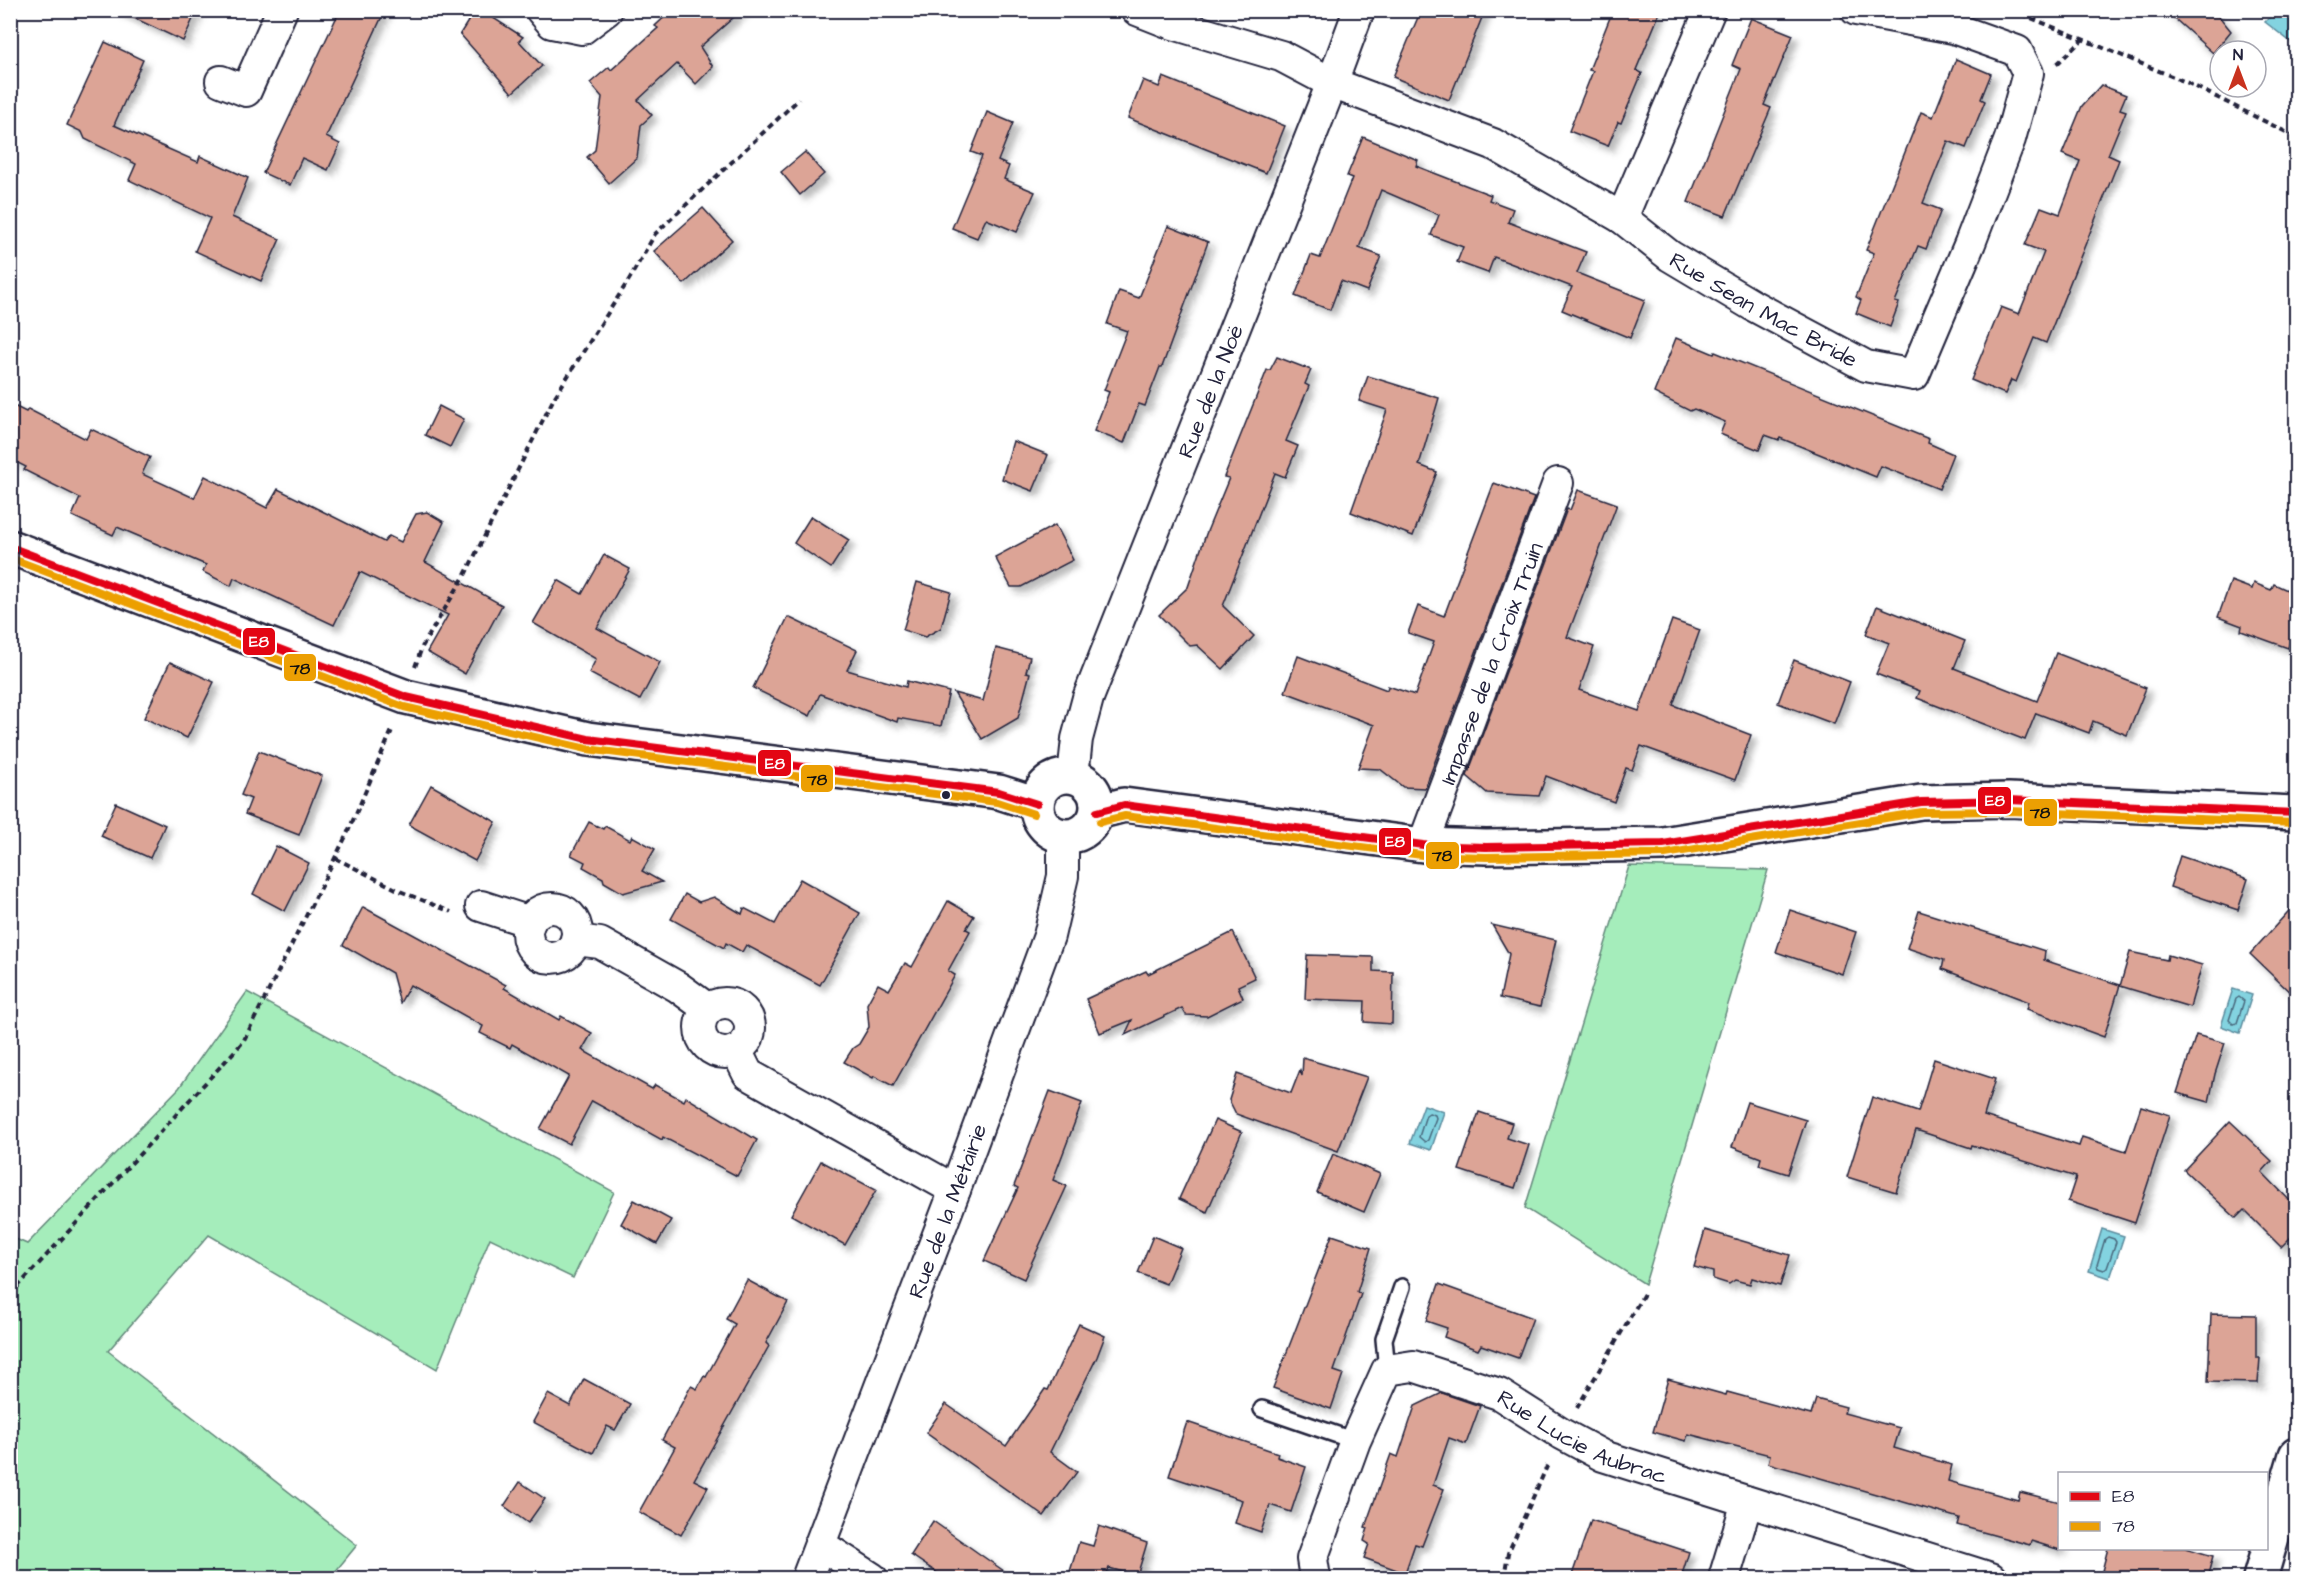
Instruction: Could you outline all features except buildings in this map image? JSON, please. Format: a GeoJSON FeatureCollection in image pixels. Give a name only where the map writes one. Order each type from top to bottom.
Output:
{"type":"FeatureCollection","features":[{"type":"Feature","properties":{"kind":"main road"},"geometry":{"type":"LineString","coordinates":[[10,547],[406,697],[588,739],[999,792],[1037,804]]}},
{"type":"Feature","properties":{"kind":"main road"},"geometry":{"type":"LineString","coordinates":[[1073,776],[1090,785],[1098,802],[1097,812],[1089,828],[1081,834],[1063,837],[1046,829],[1041,822],[1037,804],[1039,794],[1053,779],[1073,776]]}},
{"type":"Feature","properties":{"kind":"main road"},"geometry":{"type":"LineString","coordinates":[[1097,812],[1124,805],[1423,845],[1486,847],[1663,844],[1921,802],[2008,800],[2296,813]]}},
{"type":"Feature","properties":{"kind":"main road"},"geometry":{"type":"LineString","coordinates":[[2260,1578],[2296,1455]]}},
{"type":"Feature","properties":{"kind":"street"},"geometry":{"type":"LineString","coordinates":[[221,81],[246,91],[282,10]]}},
{"type":"Feature","properties":{"kind":"street"},"geometry":{"type":"LineString","coordinates":[[541,10],[552,23],[582,29],[607,10]]}},
{"type":"Feature","properties":{"kind":"street","name":"Rue Sean Mac Bride"},"geometry":{"type":"LineString","coordinates":[[1137,10],[1170,23],[1281,56],[1332,84],[1493,144],[1622,218],[1670,256],[1752,305],[1866,366],[1914,375],[1971,243],[2010,139],[2028,73],[2017,51],[1953,28],[1856,10]]}},
{"type":"Feature","properties":{"kind":"street","name":"Rue de la Noë"},"geometry":{"type":"LineString","coordinates":[[1073,776],[1077,739],[1088,698],[1332,84],[1359,10]]}},
{"type":"Feature","properties":{"kind":"street"},"geometry":{"type":"LineString","coordinates":[[1622,218],[1710,10]]}},
{"type":"Feature","properties":{"kind":"street","name":"Impasse de la Croix Truin"},"geometry":{"type":"LineString","coordinates":[[1423,845],[1558,483]]}},
{"type":"Feature","properties":{"kind":"street","name":"Rue de la Métairie"},"geometry":{"type":"LineString","coordinates":[[807,1578],[1049,936],[1063,876],[1063,837]]}},
{"type":"Feature","properties":{"kind":"street"},"geometry":{"type":"LineString","coordinates":[[481,906],[530,922],[527,930],[531,945],[543,956],[552,957],[567,953],[576,940],[600,943],[678,987],[708,1009],[700,1022],[702,1038],[713,1050],[728,1053],[736,1050],[748,1074],[955,1190]]}},
{"type":"Feature","properties":{"kind":"street","name":"Rue Lucie Aubrac"},"geometry":{"type":"LineString","coordinates":[[1387,1370],[1413,1366],[1499,1394],[1562,1434],[1603,1456],[1991,1578]]}},
{"type":"Feature","properties":{"kind":"street"},"geometry":{"type":"LineString","coordinates":[[1315,1578],[1312,1560],[1355,1441],[1387,1370]]}},
{"type":"Feature","properties":{"kind":"street"},"geometry":{"type":"LineString","coordinates":[[1724,1578],[1747,1502]]}},
{"type":"Feature","properties":{"kind":"street"},"geometry":{"type":"LineString","coordinates":[[821,1545],[872,1578]]}},
{"type":"Feature","properties":{"kind":"lane"},"geometry":{"type":"LineString","coordinates":[[1387,1370],[1384,1339],[1402,1287]]}},
{"type":"Feature","properties":{"kind":"lane"},"geometry":{"type":"LineString","coordinates":[[1262,1409],[1355,1441]]}},
{"type":"Feature","properties":{"kind":"path"},"geometry":{"type":"LineString","coordinates":[[2012,10],[2188,84],[2296,137]]}},
{"type":"Feature","properties":{"kind":"path"},"geometry":{"type":"LineString","coordinates":[[335,858],[400,891],[448,911],[473,916],[481,906]]}},
{"type":"Feature","properties":{"kind":"green space"},"geometry":{"type":"Polygon","coordinates":[[[1629,866],[1768,870],[1645,1284],[1525,1208],[1629,866]]]}},
{"type":"Feature","properties":{"kind":"green space"},"geometry":{"type":"Polygon","coordinates":[[[247,992],[614,1192],[573,1278],[490,1238],[437,1369],[209,1235],[108,1351],[357,1545],[330,1578],[11,1578],[11,1237],[27,1244],[179,1088],[247,992]]]}},
{"type":"Feature","properties":{"kind":"water"},"geometry":{"type":"Polygon","coordinates":[[[2276,11],[2280,11],[2296,23],[2296,46],[2265,22],[2276,11]]]}},
{"type":"Feature","properties":{"kind":"water"},"geometry":{"type":"Polygon","coordinates":[[[2233,989],[2252,995],[2240,1033],[2221,1026],[2233,989]]]}},
{"type":"Feature","properties":{"kind":"water"},"geometry":{"type":"Polygon","coordinates":[[[1424,1105],[1444,1112],[1431,1150],[1410,1143],[1424,1105]]]}},
{"type":"Feature","properties":{"kind":"water"},"geometry":{"type":"Polygon","coordinates":[[[2102,1229],[2124,1236],[2110,1278],[2089,1271],[2102,1229]]]}},
{"type":"Feature","properties":{"kind":"transit line","name":"E8"},"geometry":{"type":"LineString","coordinates":[[10,547],[406,697],[588,739],[999,792],[1037,804]]}},
{"type":"Feature","properties":{"kind":"transit line","name":"78"},"geometry":{"type":"LineString","coordinates":[[10,558],[404,707],[587,749],[997,802],[1034,814]]}},
{"type":"Feature","properties":{"kind":"transit line","name":"E8"},"geometry":{"type":"LineString","coordinates":[[1097,812],[1124,805],[1423,845],[1486,847],[1663,844],[1921,802],[2009,800],[2296,813]]}},
{"type":"Feature","properties":{"kind":"transit line","name":"78"},"geometry":{"type":"LineString","coordinates":[[1100,822],[1125,816],[1422,855],[1486,857],[1665,854],[1922,812],[2009,811],[2296,823]]}}]}
